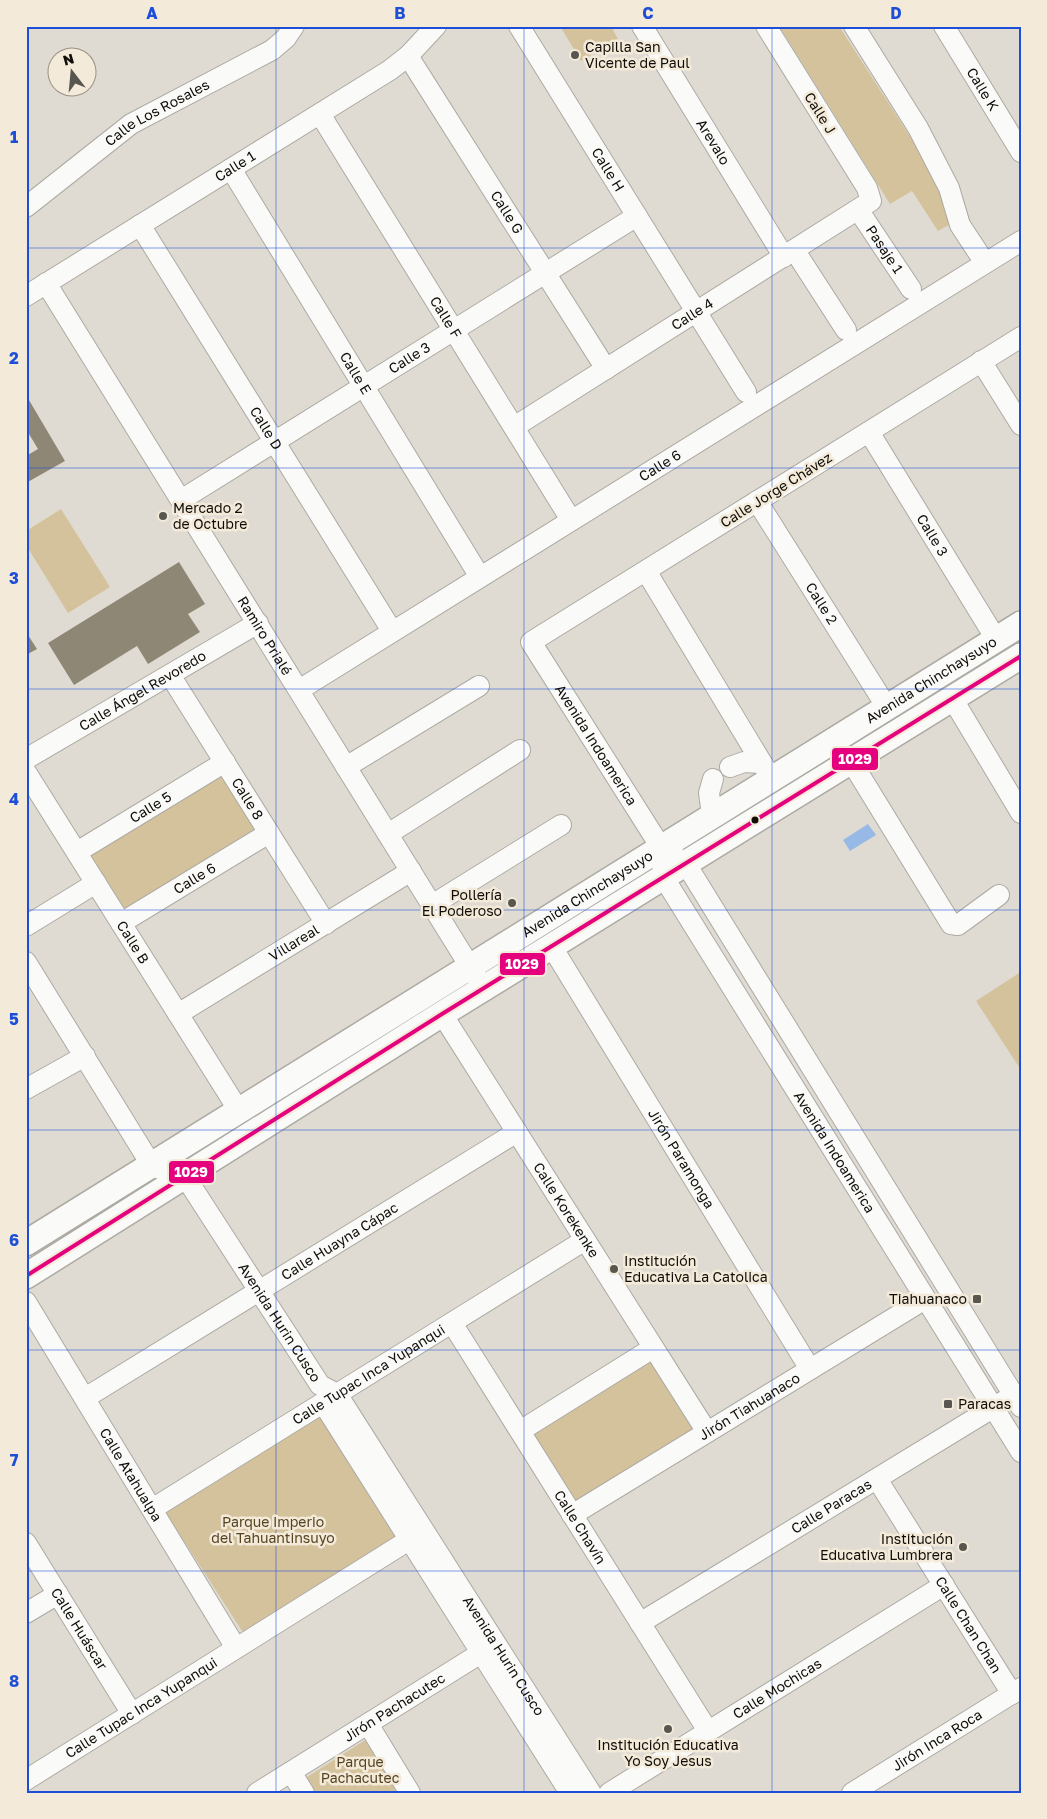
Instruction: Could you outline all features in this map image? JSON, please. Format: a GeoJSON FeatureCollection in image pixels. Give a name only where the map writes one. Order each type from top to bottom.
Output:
{"type":"FeatureCollection","features":[{"type":"Feature","properties":{"kind":"main road","name":"Avenida Chinchaysuyo"},"geometry":{"type":"LineString","coordinates":[[26,1243],[471,968],[660,846],[712,815],[767,770],[886,706],[1021,624]]}},
{"type":"Feature","properties":{"kind":"main road","name":"Avenida Chinchaysuyo"},"geometry":{"type":"LineString","coordinates":[[26,1276],[186,1178],[442,1014],[1021,656]]}},
{"type":"Feature","properties":{"kind":"street","name":"Calle Los Rosales"},"geometry":{"type":"LineString","coordinates":[[26,207],[131,124],[272,50],[286,38],[294,26]]}},
{"type":"Feature","properties":{"kind":"street","name":"Calle 1"},"geometry":{"type":"LineString","coordinates":[[26,296],[390,70],[408,56],[436,26]]}},
{"type":"Feature","properties":{"kind":"street","name":"Calle H"},"geometry":{"type":"LineString","coordinates":[[519,26],[746,392]]}},
{"type":"Feature","properties":{"kind":"street","name":"Arevalo"},"geometry":{"type":"LineString","coordinates":[[642,26],[789,254],[846,330]]}},
{"type":"Feature","properties":{"kind":"street","name":"Calle J"},"geometry":{"type":"LineString","coordinates":[[766,26],[867,188],[865,206]]}},
{"type":"Feature","properties":{"kind":"street","name":"Calle K"},"geometry":{"type":"LineString","coordinates":[[944,26],[1021,152]]}},
{"type":"Feature","properties":{"kind":"street"},"geometry":{"type":"LineString","coordinates":[[860,28],[918,128],[949,188],[960,225],[985,263]]}},
{"type":"Feature","properties":{"kind":"street","name":"Calle G"},"geometry":{"type":"LineString","coordinates":[[408,56],[606,369]]}},
{"type":"Feature","properties":{"kind":"street","name":"Calle F"},"geometry":{"type":"LineString","coordinates":[[320,114],[571,520]]}},
{"type":"Feature","properties":{"kind":"street","name":"Calle E"},"geometry":{"type":"LineString","coordinates":[[231,168],[480,577]]}},
{"type":"Feature","properties":{"kind":"street","name":"Calle 4"},"geometry":{"type":"LineString","coordinates":[[514,427],[865,206]]}},
{"type":"Feature","properties":{"kind":"street","name":"Pasaje 1"},"geometry":{"type":"LineString","coordinates":[[865,206],[911,290]]}},
{"type":"Feature","properties":{"kind":"street","name":"Calle 3"},"geometry":{"type":"LineString","coordinates":[[181,500],[637,216]]}},
{"type":"Feature","properties":{"kind":"street","name":"Calle D"},"geometry":{"type":"LineString","coordinates":[[140,225],[392,631]]}},
{"type":"Feature","properties":{"kind":"street","name":"Calle 6"},"geometry":{"type":"LineString","coordinates":[[298,690],[1021,241]]}},
{"type":"Feature","properties":{"kind":"street","name":"Ramiro Prialé"},"geometry":{"type":"LineString","coordinates":[[46,283],[484,989]]}},
{"type":"Feature","properties":{"kind":"street","name":"Calle Jorge Chávez"},"geometry":{"type":"LineString","coordinates":[[531,642],[1021,337]]}},
{"type":"Feature","properties":{"kind":"street"},"geometry":{"type":"LineString","coordinates":[[981,362],[1021,426]]}},
{"type":"Feature","properties":{"kind":"street","name":"Calle 3"},"geometry":{"type":"LineString","coordinates":[[869,432],[996,639]]}},
{"type":"Feature","properties":{"kind":"street","name":"Calle 2"},"geometry":{"type":"LineString","coordinates":[[757,501],[886,706]]}},
{"type":"Feature","properties":{"kind":"street"},"geometry":{"type":"LineString","coordinates":[[646,571],[767,770]]}},
{"type":"Feature","properties":{"kind":"street","name":"Calle Ángel Revoredo"},"geometry":{"type":"LineString","coordinates":[[26,759],[258,623]]}},
{"type":"Feature","properties":{"kind":"street","name":"Avenida Indoamerica"},"geometry":{"type":"LineString","coordinates":[[531,642],[660,846],[686,864],[1018,1398]]}},
{"type":"Feature","properties":{"kind":"street","name":"Calle 8"},"geometry":{"type":"LineString","coordinates":[[170,675],[326,924]]}},
{"type":"Feature","properties":{"kind":"street"},"geometry":{"type":"LineString","coordinates":[[346,767],[479,686]]}},
{"type":"Feature","properties":{"kind":"street"},"geometry":{"type":"LineString","coordinates":[[952,698],[1021,813]]}},
{"type":"Feature","properties":{"kind":"street"},"geometry":{"type":"LineString","coordinates":[[388,834],[520,750]]}},
{"type":"Feature","properties":{"kind":"street"},"geometry":{"type":"LineString","coordinates":[[851,761],[951,924],[958,925],[999,895]]}},
{"type":"Feature","properties":{"kind":"street","name":"Calle 5"},"geometry":{"type":"LineString","coordinates":[[76,852],[224,762]]}},
{"type":"Feature","properties":{"kind":"street"},"geometry":{"type":"LineString","coordinates":[[730,767],[744,762],[767,770]]}},
{"type":"Feature","properties":{"kind":"street","name":"Calle B"},"geometry":{"type":"LineString","coordinates":[[26,772],[239,1111]]}},
{"type":"Feature","properties":{"kind":"street"},"geometry":{"type":"LineString","coordinates":[[712,815],[708,793],[713,779]]}},
{"type":"Feature","properties":{"kind":"street"},"geometry":{"type":"LineString","coordinates":[[432,905],[561,825]]}},
{"type":"Feature","properties":{"kind":"street","name":"Calle 6"},"geometry":{"type":"LineString","coordinates":[[121,923],[269,833]]}},
{"type":"Feature","properties":{"kind":"street","name":"Avenida Indoamerica"},"geometry":{"type":"LineString","coordinates":[[660,846],[664,878],[1021,1452]]}},
{"type":"Feature","properties":{"kind":"street","name":"Villareal"},"geometry":{"type":"LineString","coordinates":[[178,1014],[411,871]]}},
{"type":"Feature","properties":{"kind":"street"},"geometry":{"type":"LineString","coordinates":[[26,926],[96,883]]}},
{"type":"Feature","properties":{"kind":"street","name":"Jirón Paramonga"},"geometry":{"type":"LineString","coordinates":[[552,947],[810,1369]]}},
{"type":"Feature","properties":{"kind":"street"},"geometry":{"type":"LineString","coordinates":[[26,962],[152,1166],[186,1178]]}},
{"type":"Feature","properties":{"kind":"street","name":"Calle Korekenke"},"geometry":{"type":"LineString","coordinates":[[442,1014],[707,1432]]}},
{"type":"Feature","properties":{"kind":"street"},"geometry":{"type":"LineString","coordinates":[[26,1089],[85,1056]]}},
{"type":"Feature","properties":{"kind":"street","name":"Calle Huayna Cápac"},"geometry":{"type":"LineString","coordinates":[[85,1398],[517,1132]]}},
{"type":"Feature","properties":{"kind":"street","name":"Avenida Hurin Cusco"},"geometry":{"type":"LineString","coordinates":[[186,1178],[320,1385],[591,1793]]}},
{"type":"Feature","properties":{"kind":"street","name":"Calle Tupac Inca Yupanqui"},"geometry":{"type":"LineString","coordinates":[[152,1509],[585,1240]]}},
{"type":"Feature","properties":{"kind":"street","name":"Jirón Tiahuanaco"},"geometry":{"type":"LineString","coordinates":[[572,1515],[925,1299]]}},
{"type":"Feature","properties":{"kind":"street","name":"Calle Atahualpa"},"geometry":{"type":"LineString","coordinates":[[26,1302],[236,1648]]}},
{"type":"Feature","properties":{"kind":"street","name":"Calle Chavín"},"geometry":{"type":"LineString","coordinates":[[452,1323],[708,1731]]}},
{"type":"Feature","properties":{"kind":"street"},"geometry":{"type":"LineString","coordinates":[[520,1430],[653,1348]]}},
{"type":"Feature","properties":{"kind":"street","name":"Avenida Hurin Cusco"},"geometry":{"type":"LineString","coordinates":[[330,1398],[409,1540],[570,1793]]}},
{"type":"Feature","properties":{"kind":"street","name":"Calle Paracas"},"geometry":{"type":"LineString","coordinates":[[640,1623],[993,1408],[1018,1398]]}},
{"type":"Feature","properties":{"kind":"street","name":"Calle Chan Chan"},"geometry":{"type":"LineString","coordinates":[[877,1479],[944,1585],[1016,1691]]}},
{"type":"Feature","properties":{"kind":"street","name":"Calle Tupac Inca Yupanqui"},"geometry":{"type":"LineString","coordinates":[[26,1780],[409,1540]]}},
{"type":"Feature","properties":{"kind":"street","name":"Calle Huáscar"},"geometry":{"type":"LineString","coordinates":[[26,1543],[132,1714]]}},
{"type":"Feature","properties":{"kind":"street","name":"Calle Mochicas"},"geometry":{"type":"LineString","coordinates":[[609,1793],[944,1585]]}},
{"type":"Feature","properties":{"kind":"street"},"geometry":{"type":"LineString","coordinates":[[26,1613],[58,1594]]}},
{"type":"Feature","properties":{"kind":"street","name":"Jirón Pachacutec"},"geometry":{"type":"LineString","coordinates":[[257,1793],[481,1653]]}},
{"type":"Feature","properties":{"kind":"street","name":"Jirón Inca Roca"},"geometry":{"type":"LineString","coordinates":[[852,1793],[1016,1691]]}},
{"type":"Feature","properties":{"kind":"street"},"geometry":{"type":"LineString","coordinates":[[368,1724],[410,1793]]}},
{"type":"Feature","properties":{"kind":"street"},"geometry":{"type":"LineString","coordinates":[[291,1772],[304,1793]]}},
{"type":"Feature","properties":{"kind":"green space"},"geometry":{"type":"Polygon","coordinates":[[[560,26],[611,26],[618,39],[581,61],[560,26]]]}},
{"type":"Feature","properties":{"kind":"green space"},"geometry":{"type":"Polygon","coordinates":[[[779,26],[839,26],[936,177],[947,207],[949,225],[938,231],[912,191],[890,204],[779,26]]]}},
{"type":"Feature","properties":{"kind":"green space"},"geometry":{"type":"Polygon","coordinates":[[[61,509],[110,587],[68,613],[26,545],[26,531],[61,509]]]}},
{"type":"Feature","properties":{"kind":"green space"},"geometry":{"type":"Polygon","coordinates":[[[221,771],[259,831],[127,913],[89,852],[221,771]]]}},
{"type":"Feature","properties":{"kind":"green space"},"geometry":{"type":"Polygon","coordinates":[[[1019,973],[1021,976],[1021,1070],[976,1001],[1019,973]]]}},
{"type":"Feature","properties":{"kind":"green space"},"geometry":{"type":"Polygon","coordinates":[[[650,1354],[698,1432],[576,1507],[528,1429],[650,1354]]]}},
{"type":"Feature","properties":{"kind":"green space","name":"Parque Imperio del Tahuantinsuyo"},"geometry":{"type":"Polygon","coordinates":[[[324,1414],[401,1537],[244,1634],[164,1510],[324,1414]]]}},
{"type":"Feature","properties":{"kind":"green space","name":"Parque Pachacutec"},"geometry":{"type":"Polygon","coordinates":[[[367,1739],[400,1793],[312,1793],[304,1779],[367,1739]]]}},
{"type":"Feature","properties":{"kind":"water"},"geometry":{"type":"Polygon","coordinates":[[[868,824],[876,835],[850,851],[843,840],[868,824]]]}},
{"type":"Feature","properties":{"kind":"building"},"geometry":{"type":"Polygon","coordinates":[[[26,395],[65,461],[26,483],[26,456],[38,449],[26,429],[26,395]]]}},
{"type":"Feature","properties":{"kind":"building"},"geometry":{"type":"Polygon","coordinates":[[[179,562],[205,604],[188,614],[200,632],[148,664],[137,646],[74,685],[48,643],[179,562]]]}},
{"type":"Feature","properties":{"kind":"building"},"geometry":{"type":"Polygon","coordinates":[[[26,632],[37,649],[26,655],[26,632]]]}},
{"type":"Feature","properties":{"kind":"transit line","name":"1029"},"geometry":{"type":"LineString","coordinates":[[26,1276],[442,1014],[1021,656]]}},
{"type":"Feature","properties":{"kind":"place","name":"Capilla San Vicente de Paul"},"geometry":{"type":"Point","coordinates":[575,55]}},
{"type":"Feature","properties":{"kind":"place","name":"Mercado 2 de Octubre"},"geometry":{"type":"Point","coordinates":[163,516]}},
{"type":"Feature","properties":{"kind":"place","name":"Pollería El Poderoso"},"geometry":{"type":"Point","coordinates":[512,903]}},
{"type":"Feature","properties":{"kind":"place","name":"Institución Educativa La Catolica"},"geometry":{"type":"Point","coordinates":[614,1269]}},
{"type":"Feature","properties":{"kind":"place","name":"Tiahuanaco"},"geometry":{"type":"Point","coordinates":[977,1299]}},
{"type":"Feature","properties":{"kind":"place","name":"Paracas"},"geometry":{"type":"Point","coordinates":[948,1404]}},
{"type":"Feature","properties":{"kind":"place","name":"Institución Educativa Lumbrera"},"geometry":{"type":"Point","coordinates":[963,1547]}},
{"type":"Feature","properties":{"kind":"place","name":"Institución Educativa Yo Soy Jesus"},"geometry":{"type":"Point","coordinates":[668,1729]}}]}
